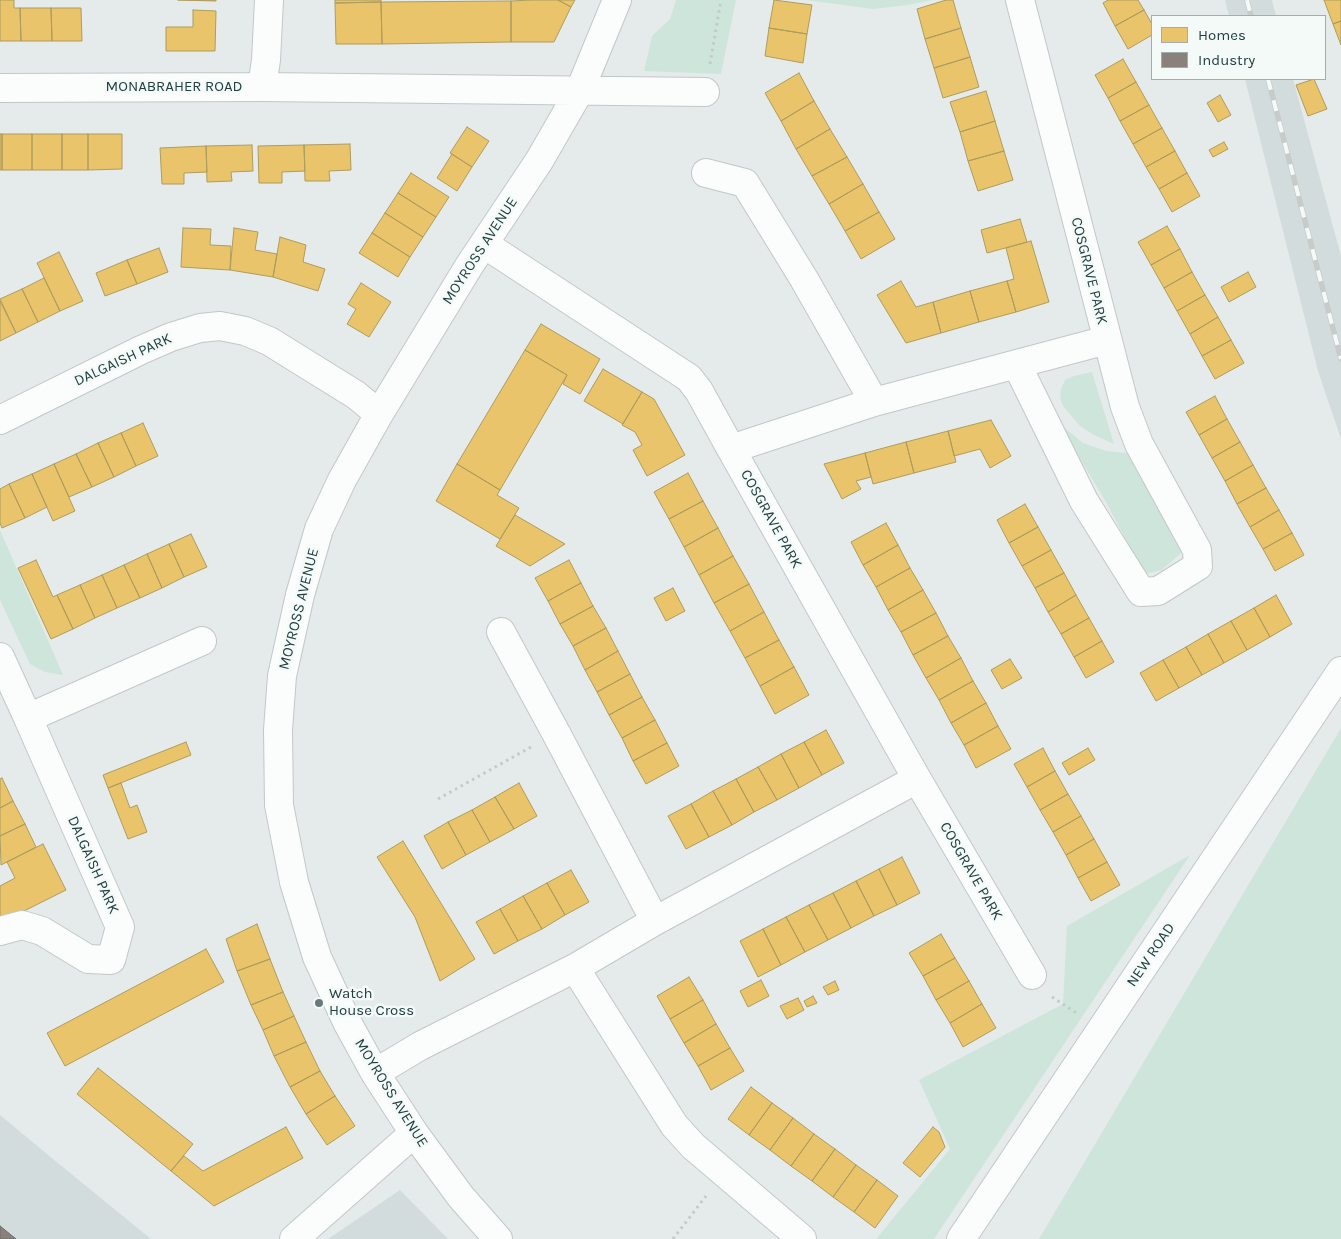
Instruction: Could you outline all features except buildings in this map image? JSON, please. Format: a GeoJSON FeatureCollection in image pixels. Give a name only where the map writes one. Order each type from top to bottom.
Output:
{"type":"FeatureCollection","features":[{"type":"Feature","properties":{"kind":"street","name":"MONABRAHER ROAD"},"geometry":{"type":"LineString","coordinates":[[0,88],[262,86],[266,60],[269,0]]}},
{"type":"Feature","properties":{"kind":"street","name":"MOYROSS AVENUE"},"geometry":{"type":"LineString","coordinates":[[498,1239],[461,1197],[414,1133],[375,1073],[347,1022],[317,957],[294,882],[279,804],[278,730],[282,676],[300,595],[319,530],[342,480],[379,414],[484,244],[539,161],[580,90],[617,0]]}},
{"type":"Feature","properties":{"kind":"street","name":"COSGRAVE PARK"},"geometry":{"type":"LineString","coordinates":[[1017,365],[1084,501],[1141,592],[1158,591],[1198,566],[1197,550],[1139,444],[1125,408],[1020,0]]}},
{"type":"Feature","properties":{"kind":"street"},"geometry":{"type":"LineString","coordinates":[[262,86],[705,92]]}},
{"type":"Feature","properties":{"kind":"street"},"geometry":{"type":"LineString","coordinates":[[706,173],[744,183],[804,279],[874,402]]}},
{"type":"Feature","properties":{"kind":"street","name":"COSGRAVE PARK"},"geometry":{"type":"LineString","coordinates":[[484,244],[689,378],[700,391],[917,779],[1032,974]]}},
{"type":"Feature","properties":{"kind":"street","name":"DALGAISH PARK"},"geometry":{"type":"LineString","coordinates":[[0,420],[171,337],[200,328],[220,326],[245,330],[269,341],[356,395],[379,414]]}},
{"type":"Feature","properties":{"kind":"street"},"geometry":{"type":"LineString","coordinates":[[731,449],[874,402],[1107,340]]}},
{"type":"Feature","properties":{"kind":"street"},"geometry":{"type":"LineString","coordinates":[[501,632],[655,921]]}},
{"type":"Feature","properties":{"kind":"street"},"geometry":{"type":"LineString","coordinates":[[28,718],[202,641]]}},
{"type":"Feature","properties":{"kind":"street","name":"DALGAISH PARK"},"geometry":{"type":"LineString","coordinates":[[0,657],[120,927],[111,960],[88,959],[42,931],[22,926],[0,931]]}},
{"type":"Feature","properties":{"kind":"street","name":"NEW ROAD"},"geometry":{"type":"LineString","coordinates":[[961,1239],[1341,671]]}},
{"type":"Feature","properties":{"kind":"street"},"geometry":{"type":"LineString","coordinates":[[375,1073],[420,1046],[575,968],[655,921],[917,779]]}},
{"type":"Feature","properties":{"kind":"street"},"geometry":{"type":"LineString","coordinates":[[575,968],[674,1125],[692,1146],[802,1239]]}},
{"type":"Feature","properties":{"kind":"street"},"geometry":{"type":"LineString","coordinates":[[294,1239],[414,1133]]}},
{"type":"Feature","properties":{"kind":"path"},"geometry":{"type":"LineString","coordinates":[[705,92],[721,0]]}},
{"type":"Feature","properties":{"kind":"path"},"geometry":{"type":"LineString","coordinates":[[438,799],[556,733]]}},
{"type":"Feature","properties":{"kind":"path"},"geometry":{"type":"LineString","coordinates":[[1032,974],[1045,992],[1102,1029]]}},
{"type":"Feature","properties":{"kind":"path"},"geometry":{"type":"LineString","coordinates":[[673,1239],[724,1172]]}},
{"type":"Feature","properties":{"kind":"shaded area"},"geometry":{"type":"Polygon","coordinates":[[[1225,0],[1272,0],[1276,15],[1229,15],[1225,0]]]}},
{"type":"Feature","properties":{"kind":"shaded area"},"geometry":{"type":"Polygon","coordinates":[[[1245,80],[1293,80],[1341,256],[1341,439],[1318,371],[1245,80]]]}},
{"type":"Feature","properties":{"kind":"shaded area"},"geometry":{"type":"Polygon","coordinates":[[[0,1115],[53,1159],[151,1239],[0,1239],[0,1115]]]}},
{"type":"Feature","properties":{"kind":"shaded area"},"geometry":{"type":"Polygon","coordinates":[[[400,1190],[448,1239],[328,1239],[400,1190]]]}},
{"type":"Feature","properties":{"kind":"green space"},"geometry":{"type":"Polygon","coordinates":[[[676,0],[736,0],[721,74],[644,71],[652,36],[670,19],[676,0]]]}},
{"type":"Feature","properties":{"kind":"green space"},"geometry":{"type":"Polygon","coordinates":[[[806,0],[933,0],[873,9],[806,0]]]}},
{"type":"Feature","properties":{"kind":"green space"},"geometry":{"type":"Polygon","coordinates":[[[1092,372],[1114,444],[1080,426],[1063,406],[1060,398],[1065,380],[1092,372]]]}},
{"type":"Feature","properties":{"kind":"green space"},"geometry":{"type":"Polygon","coordinates":[[[1058,422],[1083,443],[1106,451],[1128,453],[1144,475],[1182,543],[1181,553],[1162,570],[1144,574],[1106,502],[1058,422]]]}},
{"type":"Feature","properties":{"kind":"green space"},"geometry":{"type":"Polygon","coordinates":[[[0,530],[63,675],[45,672],[30,664],[0,600],[0,530]]]}},
{"type":"Feature","properties":{"kind":"green space"},"geometry":{"type":"Polygon","coordinates":[[[1341,728],[1341,1239],[1039,1239],[1341,728]]]}},
{"type":"Feature","properties":{"kind":"green space"},"geometry":{"type":"Polygon","coordinates":[[[1190,855],[934,1239],[876,1239],[950,1149],[919,1080],[1063,1004],[1067,926],[1190,855]]]}},
{"type":"Feature","properties":{"kind":"railway"},"geometry":{"type":"LineString","coordinates":[[1247,0],[1251,15]]}},
{"type":"Feature","properties":{"kind":"railway"},"geometry":{"type":"LineString","coordinates":[[1268,80],[1341,359]]}},
{"type":"Feature","properties":{"kind":"place","name":"Watch House Cross"},"geometry":{"type":"Point","coordinates":[319,1003]}}]}
